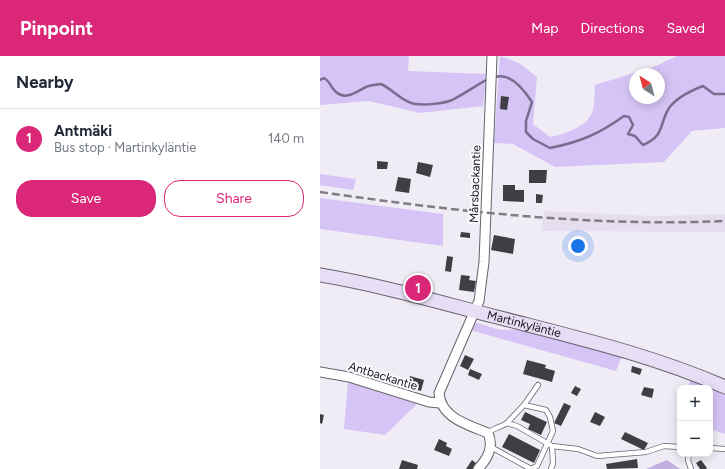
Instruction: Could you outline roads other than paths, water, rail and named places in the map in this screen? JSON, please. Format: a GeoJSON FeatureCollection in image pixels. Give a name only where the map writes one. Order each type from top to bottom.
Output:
{"type":"FeatureCollection","features":[{"type":"Feature","properties":{"kind":"street","name":"Mårsbackantie"},"geometry":{"type":"LineString","coordinates":[[440,403],[439,394],[479,301],[484,262],[492,56]]}},
{"type":"Feature","properties":{"kind":"street","name":"Martinkyläntie"},"geometry":{"type":"LineString","coordinates":[[320,275],[392,290],[615,348],[693,373],[725,387]]}},
{"type":"Feature","properties":{"kind":"street","name":"Antbackantie"},"geometry":{"type":"LineString","coordinates":[[320,372],[349,377],[429,402],[440,403]]}},
{"type":"Feature","properties":{"kind":"street"},"geometry":{"type":"LineString","coordinates":[[440,403],[456,420],[488,433],[491,447],[485,461],[478,469]]}},
{"type":"Feature","properties":{"kind":"lane"},"geometry":{"type":"LineString","coordinates":[[488,433],[493,428],[501,427],[507,423],[524,405],[538,385]]}},
{"type":"Feature","properties":{"kind":"lane"},"geometry":{"type":"LineString","coordinates":[[491,447],[531,469],[537,466],[546,443],[553,431],[550,417],[546,410],[524,405]]}},
{"type":"Feature","properties":{"kind":"lane"},"geometry":{"type":"LineString","coordinates":[[507,423],[517,426],[552,446],[578,449],[597,456],[646,452],[664,446],[677,447]]}},
{"type":"Feature","properties":{"kind":"lane"},"geometry":{"type":"LineString","coordinates":[[551,469],[553,463],[552,446]]}},
{"type":"Feature","properties":{"kind":"lane"},"geometry":{"type":"LineString","coordinates":[[713,448],[725,449]]}},
{"type":"Feature","properties":{"kind":"lane"},"geometry":{"type":"LineString","coordinates":[[688,457],[691,469]]}},
{"type":"Feature","properties":{"kind":"waterway"},"geometry":{"type":"LineString","coordinates":[[320,80],[324,78],[326,79],[336,92],[344,96],[368,86],[381,84],[402,99],[415,104],[424,104],[452,100],[485,81],[494,77],[503,76],[512,80],[521,88],[532,102],[526,121],[526,132],[533,139],[550,148],[571,143],[589,136],[606,128],[624,116],[629,117],[633,125],[628,134],[635,136],[643,145],[655,138],[669,108],[684,95],[703,86],[714,94],[725,94]]}},
{"type":"Feature","properties":{"kind":"railway"},"geometry":{"type":"LineString","coordinates":[[320,192],[522,216],[623,222],[725,221]]}},
{"type":"Feature","properties":{"kind":"place","name":"Antmäki"},"geometry":{"type":"Point","coordinates":[418,288]}}]}
